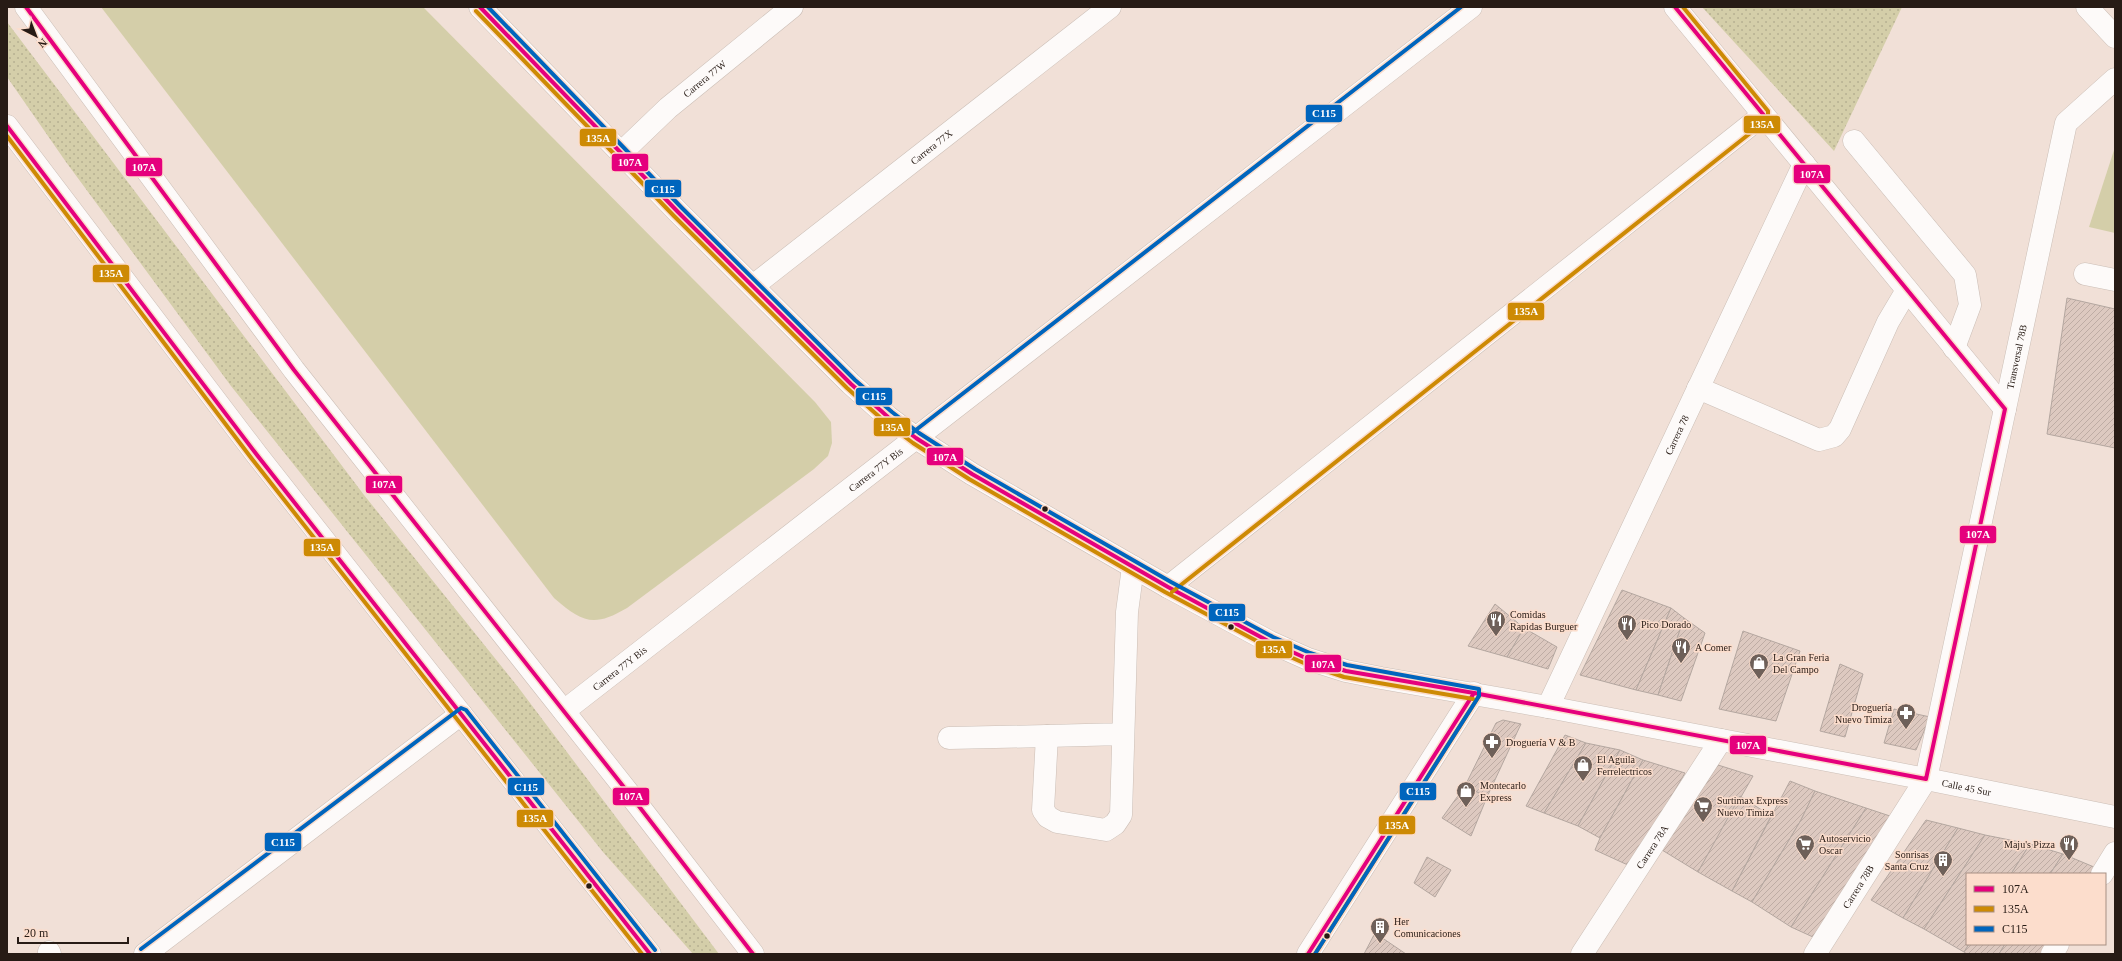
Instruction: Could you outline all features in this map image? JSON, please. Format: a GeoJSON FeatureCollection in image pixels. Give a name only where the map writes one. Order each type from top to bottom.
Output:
{"type":"FeatureCollection","features":[{"type":"Feature","properties":{"kind":"street"},"geometry":{"type":"LineString","coordinates":[[26,7],[294,370],[564,711],[753,954]]}},
{"type":"Feature","properties":{"kind":"street","name":"Calle 45 Sur"},"geometry":{"type":"LineString","coordinates":[[480,7],[621,154],[851,384],[888,416],[916,438],[972,474],[1168,587],[1270,642],[1308,659],[1374,677],[1474,693],[1548,707],[1926,779],[2115,818]]}},
{"type":"Feature","properties":{"kind":"street","name":"Carrera 77W"},"geometry":{"type":"LineString","coordinates":[[621,154],[668,108],[792,7]]}},
{"type":"Feature","properties":{"kind":"street","name":"Carrera 77X"},"geometry":{"type":"LineString","coordinates":[[753,286],[1110,7]]}},
{"type":"Feature","properties":{"kind":"street","name":"Carrera 77Y Bis"},"geometry":{"type":"LineString","coordinates":[[564,711],[1470,7]]}},
{"type":"Feature","properties":{"kind":"street"},"geometry":{"type":"LineString","coordinates":[[1676,7],[2005,409]]}},
{"type":"Feature","properties":{"kind":"street"},"geometry":{"type":"LineString","coordinates":[[2087,7],[2115,37]]}},
{"type":"Feature","properties":{"kind":"street","name":"Transversal 78B"},"geometry":{"type":"LineString","coordinates":[[1926,779],[2066,123],[2115,78]]}},
{"type":"Feature","properties":{"kind":"street"},"geometry":{"type":"LineString","coordinates":[[1168,587],[1764,115]]}},
{"type":"Feature","properties":{"kind":"street"},"geometry":{"type":"LineString","coordinates":[[7,126],[257,455],[650,954]]}},
{"type":"Feature","properties":{"kind":"street"},"geometry":{"type":"LineString","coordinates":[[1854,141],[1965,275],[1970,305],[1954,348]]}},
{"type":"Feature","properties":{"kind":"street","name":"Carrera 78"},"geometry":{"type":"LineString","coordinates":[[1548,707],[1804,164]]}},
{"type":"Feature","properties":{"kind":"street"},"geometry":{"type":"LineString","coordinates":[[2085,274],[2115,280]]}},
{"type":"Feature","properties":{"kind":"street"},"geometry":{"type":"LineString","coordinates":[[1698,388],[1819,440],[1834,436],[1840,429],[1888,322],[1907,290]]}},
{"type":"Feature","properties":{"kind":"street"},"geometry":{"type":"LineString","coordinates":[[1046,736],[1042,810],[1048,817],[1057,822],[1106,830],[1115,824],[1121,815],[1128,612],[1133,567]]}},
{"type":"Feature","properties":{"kind":"street"},"geometry":{"type":"LineString","coordinates":[[1308,954],[1474,693]]}},
{"type":"Feature","properties":{"kind":"street"},"geometry":{"type":"LineString","coordinates":[[145,954],[460,714]]}},
{"type":"Feature","properties":{"kind":"street"},"geometry":{"type":"LineString","coordinates":[[949,738],[1124,734]]}},
{"type":"Feature","properties":{"kind":"street","name":"Carrera 78A"},"geometry":{"type":"LineString","coordinates":[[1582,954],[1721,740]]}},
{"type":"Feature","properties":{"kind":"street","name":"Carrera 78B"},"geometry":{"type":"LineString","coordinates":[[1815,954],[1926,779]]}},
{"type":"Feature","properties":{"kind":"street"},"geometry":{"type":"LineString","coordinates":[[2103,873],[2115,853]]}},
{"type":"Feature","properties":{"kind":"street"},"geometry":{"type":"LineString","coordinates":[[2052,954],[2057,945]]}},
{"type":"Feature","properties":{"kind":"shaded area"},"geometry":{"type":"Polygon","coordinates":[[[101,7],[423,7],[815,402],[831,422],[832,443],[828,456],[814,469],[627,608],[605,618],[596,620],[588,620],[580,617],[554,598],[101,7]]]}},
{"type":"Feature","properties":{"kind":"shaded area"},"geometry":{"type":"Polygon","coordinates":[[[1702,7],[1902,7],[1834,151],[1702,7]]]}},
{"type":"Feature","properties":{"kind":"shaded area"},"geometry":{"type":"Polygon","coordinates":[[[7,22],[364,495],[518,687],[719,954],[693,954],[603,852],[231,386],[66,162],[7,77],[7,22]]]}},
{"type":"Feature","properties":{"kind":"shaded area"},"geometry":{"type":"Polygon","coordinates":[[[2115,147],[2115,233],[2089,227],[2115,147]]]}},
{"type":"Feature","properties":{"kind":"building"},"geometry":{"type":"Polygon","coordinates":[[[2067,298],[2115,309],[2115,448],[2047,434],[2067,298]]]}},
{"type":"Feature","properties":{"kind":"building","name":"Pico Dorado"},"geometry":{"type":"Polygon","coordinates":[[[1622,590],[1671,608],[1636,690],[1580,675],[1622,590]]]}},
{"type":"Feature","properties":{"kind":"building","name":"Comidas Rapidas Burguer"},"geometry":{"type":"Polygon","coordinates":[[[1495,604],[1524,628],[1507,657],[1468,646],[1495,604]]]}},
{"type":"Feature","properties":{"kind":"building"},"geometry":{"type":"Polygon","coordinates":[[[1671,608],[1684,618],[1658,695],[1636,690],[1671,608]]]}},
{"type":"Feature","properties":{"kind":"building","name":"A Comer"},"geometry":{"type":"Polygon","coordinates":[[[1684,618],[1705,633],[1681,701],[1658,695],[1684,618]]]}},
{"type":"Feature","properties":{"kind":"building"},"geometry":{"type":"Polygon","coordinates":[[[1524,628],[1557,647],[1548,669],[1507,657],[1524,628]]]}},
{"type":"Feature","properties":{"kind":"building","name":"La Gran Feria Del Campo"},"geometry":{"type":"Polygon","coordinates":[[[1743,631],[1800,651],[1776,721],[1719,709],[1743,631]]]}},
{"type":"Feature","properties":{"kind":"building"},"geometry":{"type":"Polygon","coordinates":[[[1840,664],[1863,674],[1845,737],[1820,731],[1840,664]]]}},
{"type":"Feature","properties":{"kind":"building","name":"Droguería Nuevo Timiza"},"geometry":{"type":"Polygon","coordinates":[[[1894,709],[1930,717],[1916,750],[1884,743],[1894,709]]]}},
{"type":"Feature","properties":{"kind":"building","name":"Droguería V & B"},"geometry":{"type":"Polygon","coordinates":[[[1503,720],[1521,724],[1487,797],[1465,786],[1496,723],[1503,720]]]}},
{"type":"Feature","properties":{"kind":"building"},"geometry":{"type":"Polygon","coordinates":[[[1565,735],[1586,743],[1544,813],[1526,806],[1565,735]]]}},
{"type":"Feature","properties":{"kind":"building","name":"El Aguila Ferrelectricos"},"geometry":{"type":"Polygon","coordinates":[[[1586,743],[1620,750],[1578,826],[1544,813],[1586,743]]]}},
{"type":"Feature","properties":{"kind":"building"},"geometry":{"type":"Polygon","coordinates":[[[1620,750],[1643,760],[1600,838],[1578,826],[1620,750]]]}},
{"type":"Feature","properties":{"kind":"building"},"geometry":{"type":"Polygon","coordinates":[[[1643,760],[1685,773],[1630,866],[1595,850],[1600,838],[1643,760]]]}},
{"type":"Feature","properties":{"kind":"building","name":"Surtimax Express Nuevo Timiza"},"geometry":{"type":"Polygon","coordinates":[[[1718,765],[1753,776],[1698,872],[1662,850],[1718,765]]]}},
{"type":"Feature","properties":{"kind":"building"},"geometry":{"type":"Polygon","coordinates":[[[1790,781],[1815,791],[1801,820],[1752,902],[1732,891],[1790,781]]]}},
{"type":"Feature","properties":{"kind":"building","name":"Montecarlo Express"},"geometry":{"type":"Polygon","coordinates":[[[1465,786],[1487,797],[1471,836],[1442,818],[1465,786]]]}},
{"type":"Feature","properties":{"kind":"building","name":"Autoservicio Oscar"},"geometry":{"type":"Polygon","coordinates":[[[1815,791],[1866,808],[1791,927],[1752,902],[1801,820],[1815,791]]]}},
{"type":"Feature","properties":{"kind":"building"},"geometry":{"type":"Polygon","coordinates":[[[1740,796],[1771,816],[1732,891],[1698,872],[1740,796]]]}},
{"type":"Feature","properties":{"kind":"building"},"geometry":{"type":"Polygon","coordinates":[[[1866,808],[1890,816],[1881,836],[1813,937],[1791,927],[1866,808]]]}},
{"type":"Feature","properties":{"kind":"building"},"geometry":{"type":"Polygon","coordinates":[[[1926,820],[1958,828],[1903,918],[1871,900],[1926,820]]]}},
{"type":"Feature","properties":{"kind":"building","name":"Sonrisas Santa Cruz"},"geometry":{"type":"Polygon","coordinates":[[[1958,828],[1985,835],[1924,929],[1903,918],[1958,828]]]}},
{"type":"Feature","properties":{"kind":"building"},"geometry":{"type":"Polygon","coordinates":[[[1985,835],[2030,844],[2012,873],[1966,873],[1966,945],[1968,945],[1964,952],[1924,929],[1985,835]]]}},
{"type":"Feature","properties":{"kind":"building"},"geometry":{"type":"Polygon","coordinates":[[[2030,844],[2063,854],[2051,873],[2012,873],[2030,844]]]}},
{"type":"Feature","properties":{"kind":"building","name":"Maju's Pizza"},"geometry":{"type":"Polygon","coordinates":[[[2063,854],[2094,867],[2091,873],[2051,873],[2063,854]]]}},
{"type":"Feature","properties":{"kind":"building"},"geometry":{"type":"Polygon","coordinates":[[[1427,857],[1451,870],[1435,897],[1414,883],[1427,857]]]}},
{"type":"Feature","properties":{"kind":"building","name":"Her Comunicaciones"},"geometry":{"type":"Polygon","coordinates":[[[1375,933],[1406,954],[1364,954],[1375,933]]]}},
{"type":"Feature","properties":{"kind":"building"},"geometry":{"type":"Polygon","coordinates":[[[1968,945],[2004,945],[1999,954],[1967,954],[1964,952],[1968,945]]]}},
{"type":"Feature","properties":{"kind":"building"},"geometry":{"type":"Polygon","coordinates":[[[2004,945],[2046,945],[2041,954],[1999,954],[2004,945]]]}},
{"type":"Feature","properties":{"kind":"transit line","name":"107A"},"geometry":{"type":"LineString","coordinates":[[26,7],[294,370],[638,805],[753,954]]}},
{"type":"Feature","properties":{"kind":"transit line","name":"107A"},"geometry":{"type":"LineString","coordinates":[[480,7],[678,212],[851,384],[888,417],[916,438],[972,474],[1168,587],[1270,642],[1308,659],[1346,671],[1474,693],[1926,779],[2005,409],[1675,7]]}},
{"type":"Feature","properties":{"kind":"transit line","name":"C115"},"geometry":{"type":"LineString","coordinates":[[488,7],[682,208],[855,380],[919,433],[975,469],[1171,582],[1273,637],[1310,653],[1347,665],[1479,689],[1479,696],[1315,954]]}},
{"type":"Feature","properties":{"kind":"transit line","name":"C115"},"geometry":{"type":"LineString","coordinates":[[912,433],[1461,7]]}},
{"type":"Feature","properties":{"kind":"transit line","name":"135A"},"geometry":{"type":"LineString","coordinates":[[1172,592],[1768,119],[1768,111],[1683,7]]}},
{"type":"Feature","properties":{"kind":"transit line","name":"135A"},"geometry":{"type":"LineString","coordinates":[[476,11],[674,216],[847,388],[884,421],[913,443],[969,479],[1165,592],[1268,647],[1306,664],[1344,677],[1473,699]]}},
{"type":"Feature","properties":{"kind":"transit line","name":"107A"},"geometry":{"type":"LineString","coordinates":[[7,126],[257,455],[650,954]]}},
{"type":"Feature","properties":{"kind":"transit line","name":"135A"},"geometry":{"type":"LineString","coordinates":[[7,136],[252,459],[642,954]]}},
{"type":"Feature","properties":{"kind":"transit line","name":"107A"},"geometry":{"type":"LineString","coordinates":[[1308,954],[1474,693]]}},
{"type":"Feature","properties":{"kind":"transit line","name":"135A"},"geometry":{"type":"LineString","coordinates":[[1315,954],[1479,696]]}},
{"type":"Feature","properties":{"kind":"transit line","name":"C115"},"geometry":{"type":"LineString","coordinates":[[141,949],[461,708],[466,710],[655,950]]}},
{"type":"Feature","properties":{"kind":"place","name":"Comidas Rapidas Burguer"},"geometry":{"type":"Point","coordinates":[1496,637]}},
{"type":"Feature","properties":{"kind":"place","name":"Pico Dorado"},"geometry":{"type":"Point","coordinates":[1627,641]}},
{"type":"Feature","properties":{"kind":"place","name":"A Comer"},"geometry":{"type":"Point","coordinates":[1681,664]}},
{"type":"Feature","properties":{"kind":"place","name":"La Gran Feria Del Campo"},"geometry":{"type":"Point","coordinates":[1759,680]}},
{"type":"Feature","properties":{"kind":"place","name":"Droguería Nuevo Timiza"},"geometry":{"type":"Point","coordinates":[1906,730]}},
{"type":"Feature","properties":{"kind":"place","name":"Droguería V & B"},"geometry":{"type":"Point","coordinates":[1492,759]}},
{"type":"Feature","properties":{"kind":"place","name":"El Aguila Ferrelectricos"},"geometry":{"type":"Point","coordinates":[1583,782]}},
{"type":"Feature","properties":{"kind":"place","name":"Montecarlo Express"},"geometry":{"type":"Point","coordinates":[1466,808]}},
{"type":"Feature","properties":{"kind":"place","name":"Surtimax Express Nuevo Timiza"},"geometry":{"type":"Point","coordinates":[1703,823]}},
{"type":"Feature","properties":{"kind":"place","name":"Autoservicio Oscar"},"geometry":{"type":"Point","coordinates":[1805,861]}},
{"type":"Feature","properties":{"kind":"place","name":"Maju's Pizza"},"geometry":{"type":"Point","coordinates":[2069,861]}},
{"type":"Feature","properties":{"kind":"place","name":"Sonrisas Santa Cruz"},"geometry":{"type":"Point","coordinates":[1943,877]}},
{"type":"Feature","properties":{"kind":"place","name":"Her Comunicaciones"},"geometry":{"type":"Point","coordinates":[1380,944]}}]}
